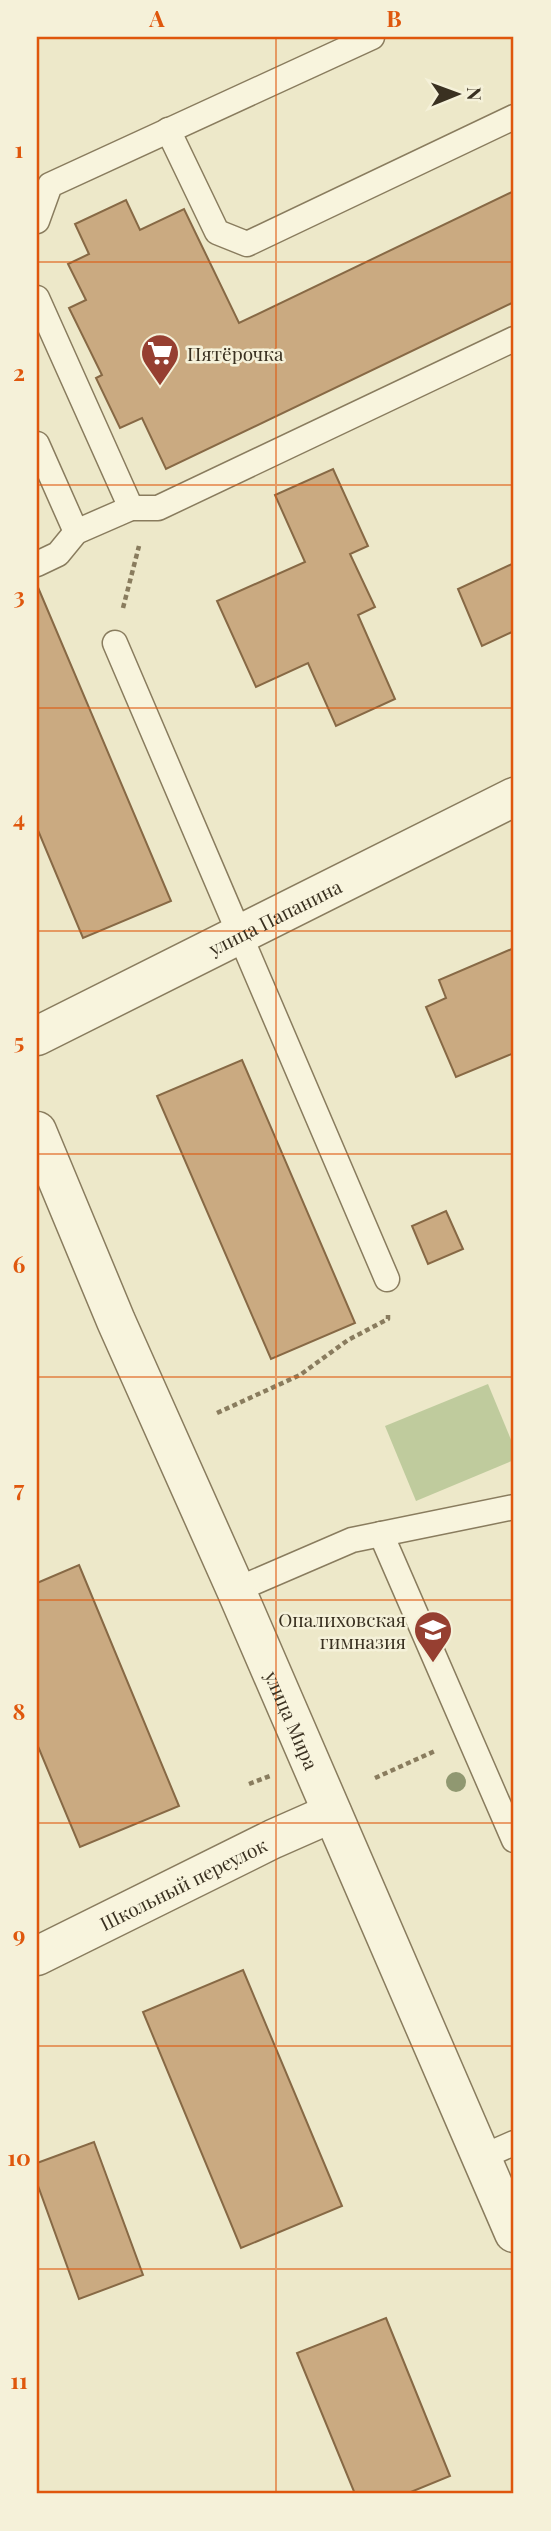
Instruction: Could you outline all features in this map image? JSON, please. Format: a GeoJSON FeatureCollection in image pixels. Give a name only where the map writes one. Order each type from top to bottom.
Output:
{"type":"FeatureCollection","features":[{"type":"Feature","properties":{"kind":"street","name":"улица Папанина"},"geometry":{"type":"LineString","coordinates":[[37,1036],[514,797]]}},
{"type":"Feature","properties":{"kind":"street","name":"улица Мира"},"geometry":{"type":"LineString","coordinates":[[37,1131],[116,1321],[332,1813],[498,2150],[514,2233]]}},
{"type":"Feature","properties":{"kind":"street","name":"Школьный переулок"},"geometry":{"type":"LineString","coordinates":[[37,1956],[273,1839],[332,1813]]}},
{"type":"Feature","properties":{"kind":"lane"},"geometry":{"type":"LineString","coordinates":[[37,221],[50,185],[372,37]]}},
{"type":"Feature","properties":{"kind":"lane"},"geometry":{"type":"LineString","coordinates":[[168,130],[217,232],[247,244],[514,117]]}},
{"type":"Feature","properties":{"kind":"lane"},"geometry":{"type":"LineString","coordinates":[[37,298],[139,508]]}},
{"type":"Feature","properties":{"kind":"lane"},"geometry":{"type":"LineString","coordinates":[[37,564],[58,554],[76,532],[139,508],[158,508],[514,339]]}},
{"type":"Feature","properties":{"kind":"lane"},"geometry":{"type":"LineString","coordinates":[[37,444],[76,532]]}},
{"type":"Feature","properties":{"kind":"lane"},"geometry":{"type":"LineString","coordinates":[[115,643],[387,1279]]}},
{"type":"Feature","properties":{"kind":"lane"},"geometry":{"type":"LineString","coordinates":[[236,1590],[352,1540],[514,1507]]}},
{"type":"Feature","properties":{"kind":"lane"},"geometry":{"type":"LineString","coordinates":[[381,1534],[514,1840]]}},
{"type":"Feature","properties":{"kind":"path"},"geometry":{"type":"LineString","coordinates":[[115,643],[139,508]]}},
{"type":"Feature","properties":{"kind":"path"},"geometry":{"type":"LineString","coordinates":[[217,1413],[300,1375],[348,1340],[388,1319],[387,1279]]}},
{"type":"Feature","properties":{"kind":"path"},"geometry":{"type":"LineString","coordinates":[[250,1784],[274,1774]]}},
{"type":"Feature","properties":{"kind":"green space"},"geometry":{"type":"Polygon","coordinates":[[[488,1384],[514,1447],[514,1460],[416,1501],[385,1426],[488,1384]]]}},
{"type":"Feature","properties":{"kind":"building"},"geometry":{"type":"Polygon","coordinates":[[[514,191],[514,302],[166,469],[142,418],[120,428],[96,378],[102,375],[69,308],[86,300],[68,264],[89,254],[75,224],[126,200],[140,230],[184,209],[239,323],[514,191]]]}},
{"type":"Feature","properties":{"kind":"building"},"geometry":{"type":"Polygon","coordinates":[[[333,469],[368,546],[350,554],[375,607],[358,615],[395,699],[336,726],[308,663],[256,687],[217,601],[305,562],[275,495],[333,469]]]}},
{"type":"Feature","properties":{"kind":"building"},"geometry":{"type":"Polygon","coordinates":[[[514,563],[514,631],[482,646],[458,589],[514,563]]]}},
{"type":"Feature","properties":{"kind":"building"},"geometry":{"type":"Polygon","coordinates":[[[37,585],[171,901],[83,938],[37,828],[37,585]]]}},
{"type":"Feature","properties":{"kind":"building"},"geometry":{"type":"Polygon","coordinates":[[[514,948],[514,1053],[456,1077],[426,1007],[446,998],[439,980],[514,948]]]}},
{"type":"Feature","properties":{"kind":"building"},"geometry":{"type":"Polygon","coordinates":[[[242,1060],[355,1323],[271,1359],[157,1096],[242,1060]]]}},
{"type":"Feature","properties":{"kind":"building"},"geometry":{"type":"Polygon","coordinates":[[[446,1211],[463,1249],[428,1264],[412,1226],[446,1211]]]}},
{"type":"Feature","properties":{"kind":"building"},"geometry":{"type":"Polygon","coordinates":[[[79,1565],[179,1806],[80,1847],[37,1744],[37,1583],[79,1565]]]}},
{"type":"Feature","properties":{"kind":"building"},"geometry":{"type":"Polygon","coordinates":[[[243,1970],[342,2206],[241,2248],[143,2012],[243,1970]]]}},
{"type":"Feature","properties":{"kind":"building"},"geometry":{"type":"Polygon","coordinates":[[[94,2142],[143,2275],[79,2299],[37,2183],[37,2163],[94,2142]]]}},
{"type":"Feature","properties":{"kind":"building"},"geometry":{"type":"Polygon","coordinates":[[[386,2318],[450,2476],[406,2494],[355,2494],[297,2353],[386,2318]]]}},
{"type":"Feature","properties":{"kind":"place","name":"Пятёрочка"},"geometry":{"type":"Point","coordinates":[160,387]}},
{"type":"Feature","properties":{"kind":"place","name":"Опалиховская гимназия"},"geometry":{"type":"Point","coordinates":[433,1664]}}]}
